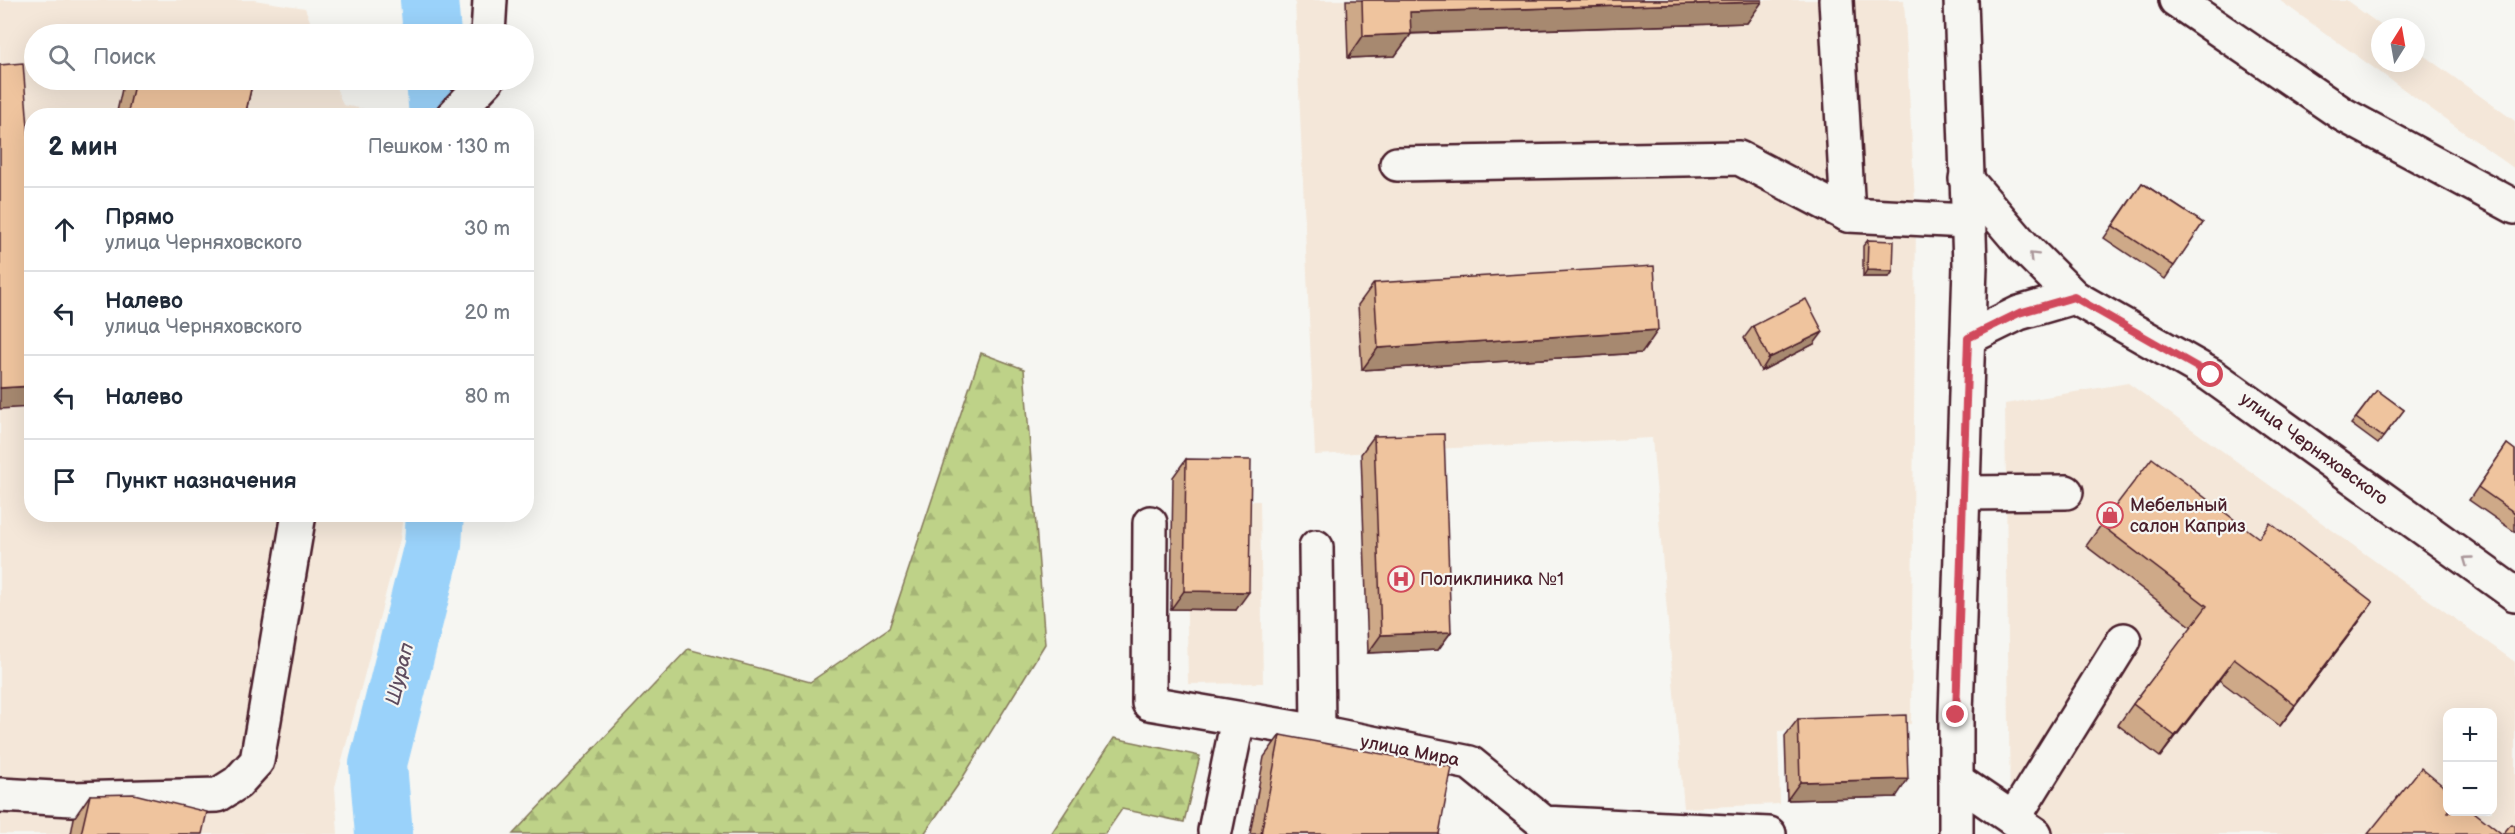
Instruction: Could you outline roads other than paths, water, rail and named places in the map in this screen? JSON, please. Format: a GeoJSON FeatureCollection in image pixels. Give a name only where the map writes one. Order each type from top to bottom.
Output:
{"type":"FeatureCollection","features":[{"type":"Feature","properties":{"kind":"street"},"geometry":{"type":"LineString","coordinates":[[489,24],[490,0]]}},
{"type":"Feature","properties":{"kind":"street"},"geometry":{"type":"LineString","coordinates":[[1836,0],[1848,215]]}},
{"type":"Feature","properties":{"kind":"street"},"geometry":{"type":"LineString","coordinates":[[1956,834],[1956,704],[1970,265],[1962,0]]}},
{"type":"Feature","properties":{"kind":"street"},"geometry":{"type":"LineString","coordinates":[[2176,0],[2344,115],[2515,207]]}},
{"type":"Feature","properties":{"kind":"street"},"geometry":{"type":"LineString","coordinates":[[460,108],[477,90]]}},
{"type":"Feature","properties":{"kind":"street"},"geometry":{"type":"LineString","coordinates":[[1397,164],[1739,158],[1848,215],[1967,221]]}},
{"type":"Feature","properties":{"kind":"street","name":"улица Черняховского"},"geometry":{"type":"LineString","coordinates":[[1966,179],[2024,247],[2074,297],[2211,375],[2515,594]]}},
{"type":"Feature","properties":{"kind":"street"},"geometry":{"type":"LineString","coordinates":[[1968,338],[2019,313],[2074,297]]}},
{"type":"Feature","properties":{"kind":"street"},"geometry":{"type":"LineString","coordinates":[[1964,493],[2066,492]]}},
{"type":"Feature","properties":{"kind":"street"},"geometry":{"type":"LineString","coordinates":[[0,795],[72,799],[218,795],[237,783],[257,761],[298,522]]}},
{"type":"Feature","properties":{"kind":"street","name":"улица Мира"},"geometry":{"type":"LineString","coordinates":[[1150,523],[1149,703],[1318,732],[1470,763],[1539,828],[1769,834]]}},
{"type":"Feature","properties":{"kind":"street"},"geometry":{"type":"LineString","coordinates":[[1316,547],[1318,732]]}},
{"type":"Feature","properties":{"kind":"street"},"geometry":{"type":"LineString","coordinates":[[1956,780],[2024,826],[2124,640]]}},
{"type":"Feature","properties":{"kind":"street"},"geometry":{"type":"LineString","coordinates":[[1215,831],[1238,719]]}},
{"type":"Feature","properties":{"kind":"waterway","name":"Шурап"},"geometry":{"type":"LineString","coordinates":[[429,0],[431,24]]}},
{"type":"Feature","properties":{"kind":"waterway","name":"Шурап"},"geometry":{"type":"LineString","coordinates":[[436,90],[437,108]]}},
{"type":"Feature","properties":{"kind":"waterway","name":"Шурап"},"geometry":{"type":"LineString","coordinates":[[384,834],[378,764],[433,545],[434,522]]}},
{"type":"Feature","properties":{"kind":"place","name":"Мебельный салон Каприз"},"geometry":{"type":"Point","coordinates":[2110,515]}},
{"type":"Feature","properties":{"kind":"place","name":"Поликлиника №1"},"geometry":{"type":"Point","coordinates":[1401,579]}}]}
